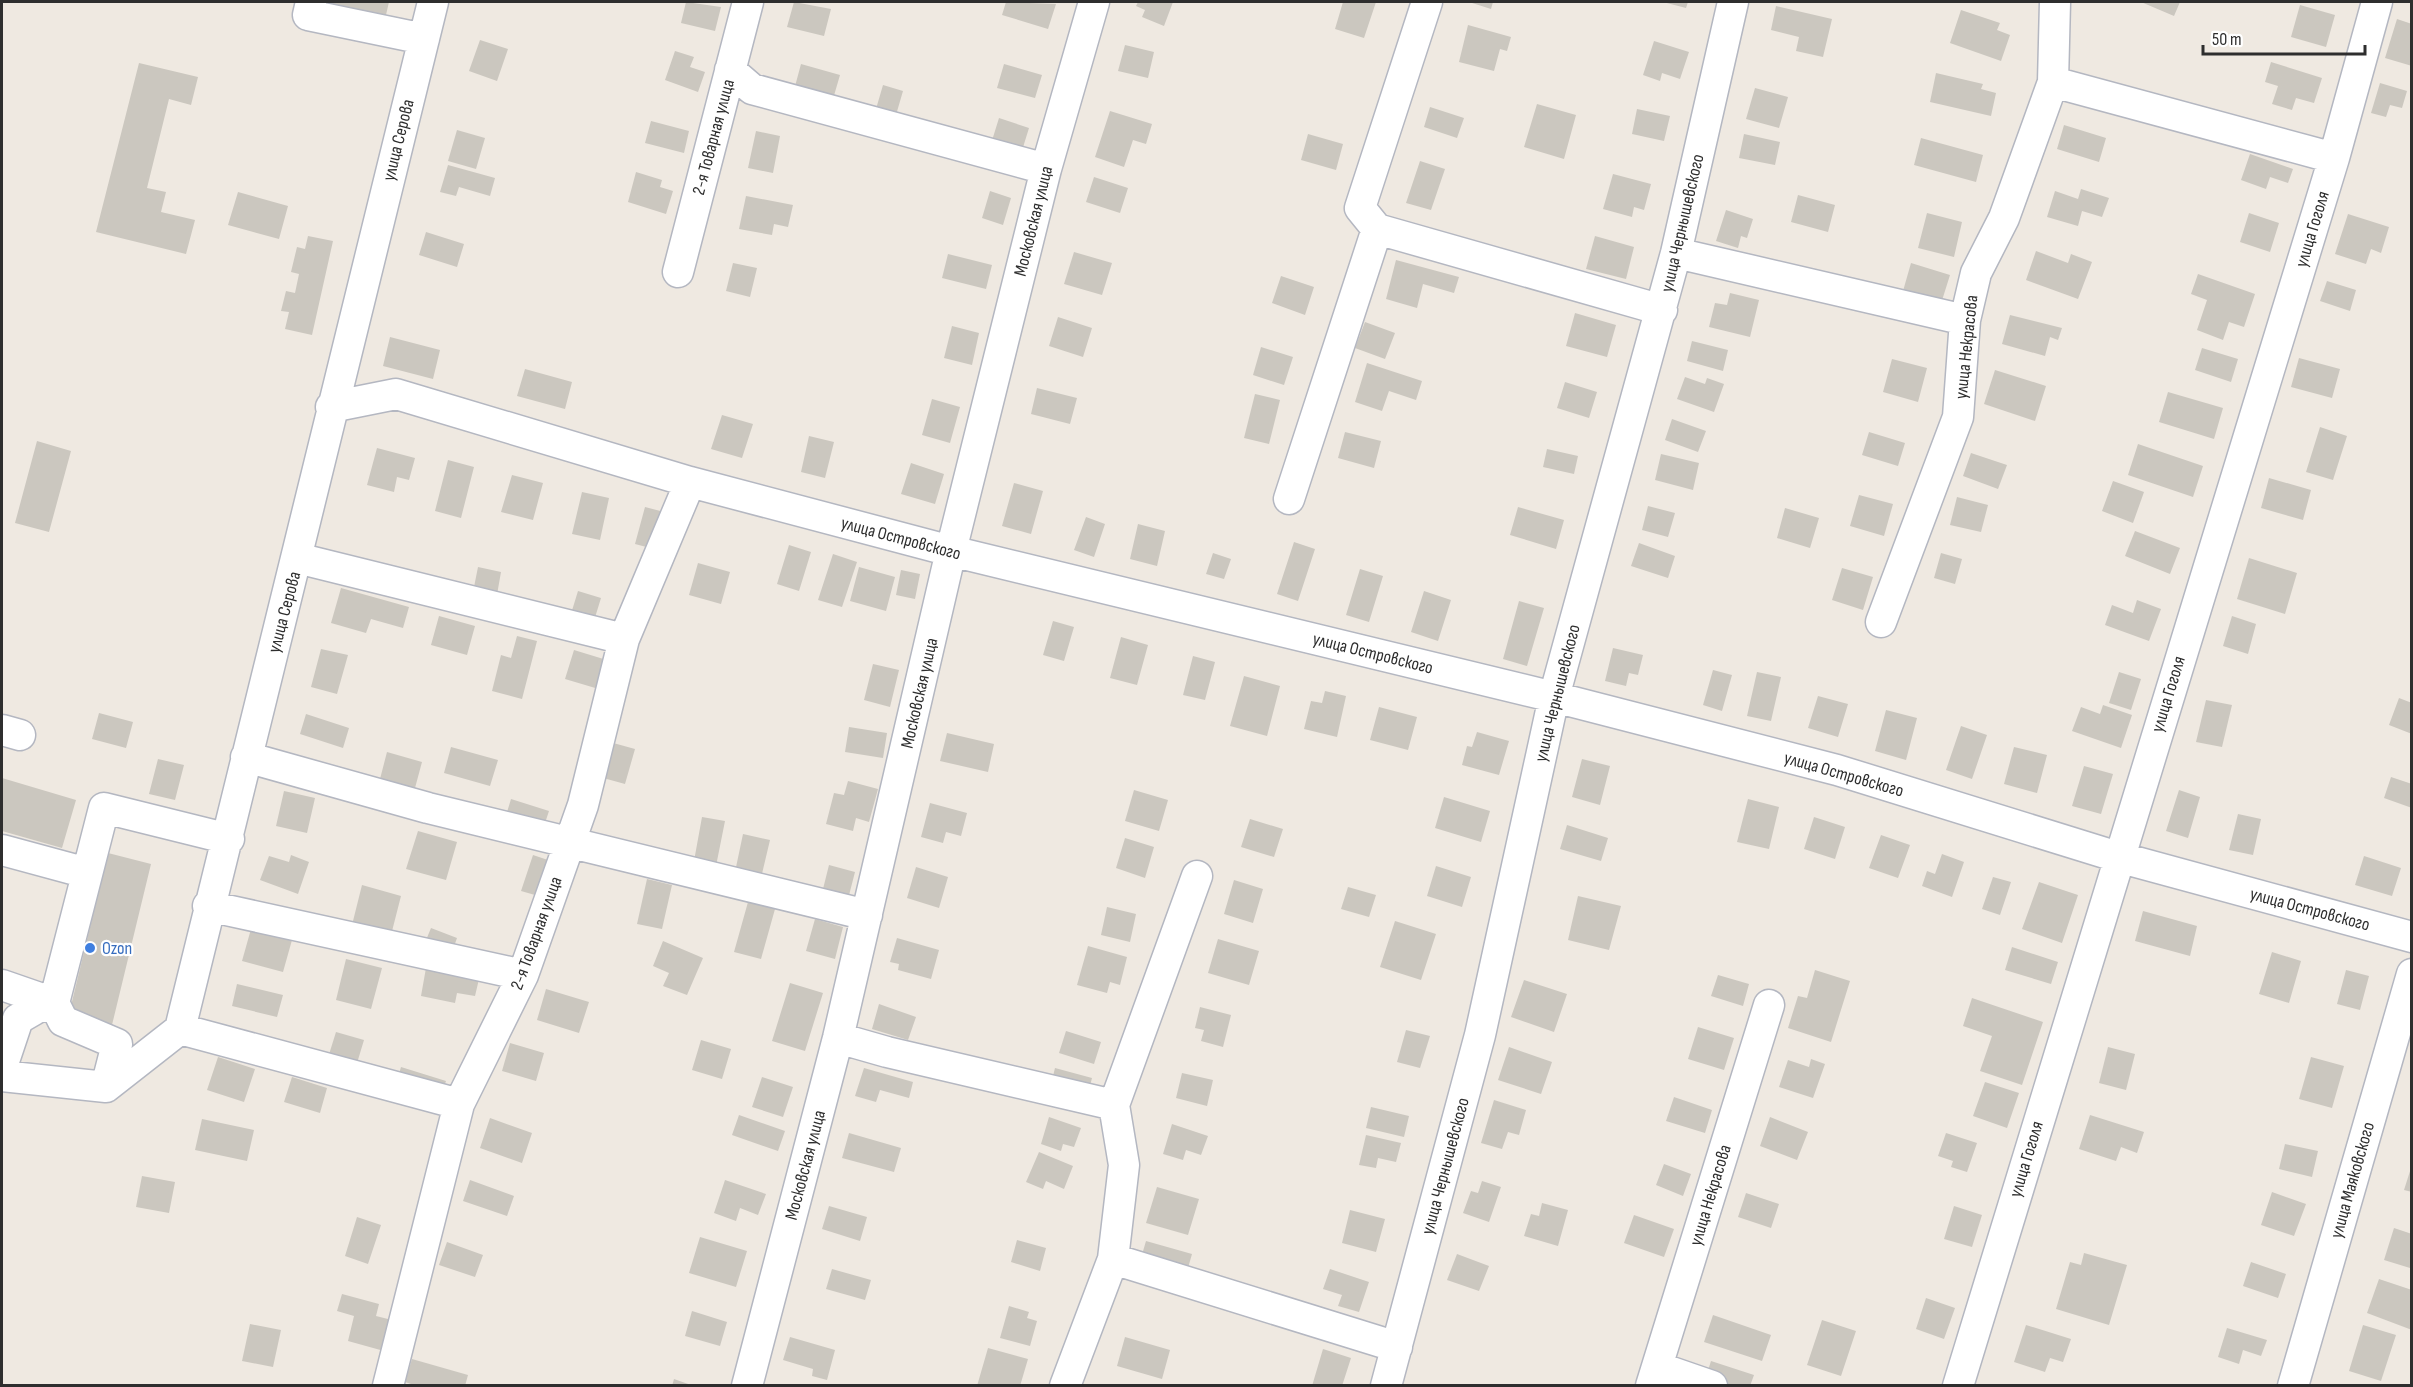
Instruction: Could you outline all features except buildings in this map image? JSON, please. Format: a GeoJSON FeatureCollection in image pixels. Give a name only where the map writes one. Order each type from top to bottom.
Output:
{"type":"FeatureCollection","features":[{"type":"Feature","properties":{"kind":"street"},"geometry":{"type":"LineString","coordinates":[[311,2],[308,15],[424,39]]}},
{"type":"Feature","properties":{"kind":"street","name":"улица Серова"},"geometry":{"type":"LineString","coordinates":[[180,1029],[208,906],[229,839],[246,757],[297,558],[331,407],[434,2]]}},
{"type":"Feature","properties":{"kind":"street","name":"2-я Товарная улица"},"geometry":{"type":"LineString","coordinates":[[678,272],[748,2]]}},
{"type":"Feature","properties":{"kind":"street","name":"Московская улица"},"geometry":{"type":"LineString","coordinates":[[747,1386],[838,1038],[951,551],[1046,169],[1094,2]]}},
{"type":"Feature","properties":{"kind":"street"},"geometry":{"type":"LineString","coordinates":[[1427,2],[1360,208],[1377,229],[1662,310]]}},
{"type":"Feature","properties":{"kind":"street","name":"улица Чернышевского"},"geometry":{"type":"LineString","coordinates":[[1386,1386],[1480,1035],[1554,697],[1662,310],[1733,2]]}},
{"type":"Feature","properties":{"kind":"street","name":"улица Некрасова"},"geometry":{"type":"LineString","coordinates":[[1881,622],[1958,417],[1965,320],[1976,273],[2004,218],[2053,82],[2055,2]]}},
{"type":"Feature","properties":{"kind":"street","name":"улица Гоголя"},"geometry":{"type":"LineString","coordinates":[[1958,1386],[2118,857],[2334,158],[2377,2]]}},
{"type":"Feature","properties":{"kind":"street"},"geometry":{"type":"LineString","coordinates":[[730,70],[752,88],[1046,169]]}},
{"type":"Feature","properties":{"kind":"street"},"geometry":{"type":"LineString","coordinates":[[2053,82],[2334,158]]}},
{"type":"Feature","properties":{"kind":"street"},"geometry":{"type":"LineString","coordinates":[[1289,499],[1377,229]]}},
{"type":"Feature","properties":{"kind":"street"},"geometry":{"type":"LineString","coordinates":[[1676,253],[1965,320]]}},
{"type":"Feature","properties":{"kind":"street","name":"улица Островского"},"geometry":{"type":"LineString","coordinates":[[331,407],[396,394],[690,482],[951,551],[1554,697],[1837,770],[2118,857],[2412,937]]}},
{"type":"Feature","properties":{"kind":"street","name":"2-я Товарная улица"},"geometry":{"type":"LineString","coordinates":[[388,1386],[459,1104],[523,975],[586,795],[624,639],[690,482]]}},
{"type":"Feature","properties":{"kind":"street"},"geometry":{"type":"LineString","coordinates":[[297,558],[624,639]]}},
{"type":"Feature","properties":{"kind":"street"},"geometry":{"type":"LineString","coordinates":[[246,757],[428,808],[867,915]]}},
{"type":"Feature","properties":{"kind":"street"},"geometry":{"type":"LineString","coordinates":[[106,1087],[117,1044],[63,1021],[54,1003],[104,808],[229,839]]}},
{"type":"Feature","properties":{"kind":"street"},"geometry":{"type":"LineString","coordinates":[[2,850],[87,873]]}},
{"type":"Feature","properties":{"kind":"street"},"geometry":{"type":"LineString","coordinates":[[1065,1386],[1113,1259],[1124,1165],[1114,1105],[1197,876]]}},
{"type":"Feature","properties":{"kind":"street"},"geometry":{"type":"LineString","coordinates":[[208,906],[523,975]]}},
{"type":"Feature","properties":{"kind":"street","name":"улица Маяковского"},"geometry":{"type":"LineString","coordinates":[[2293,1386],[2412,974]]}},
{"type":"Feature","properties":{"kind":"street"},"geometry":{"type":"LineString","coordinates":[[2,985],[54,1003]]}},
{"type":"Feature","properties":{"kind":"street"},"geometry":{"type":"LineString","coordinates":[[2,1067],[18,1019],[37,1008],[54,1003]]}},
{"type":"Feature","properties":{"kind":"street","name":"улица Некрасова"},"geometry":{"type":"LineString","coordinates":[[1654,1376],[1769,1005]]}},
{"type":"Feature","properties":{"kind":"street"},"geometry":{"type":"LineString","coordinates":[[2,1076],[106,1087],[180,1029],[459,1104]]}},
{"type":"Feature","properties":{"kind":"street"},"geometry":{"type":"LineString","coordinates":[[838,1038],[887,1052],[1114,1105]]}},
{"type":"Feature","properties":{"kind":"street"},"geometry":{"type":"LineString","coordinates":[[1113,1259],[1396,1347]]}},
{"type":"Feature","properties":{"kind":"street"},"geometry":{"type":"LineString","coordinates":[[1654,1376],[1712,1386]]}},
{"type":"Feature","properties":{"kind":"place","name":"Ozon"},"geometry":{"type":"Point","coordinates":[90,948]}}]}
